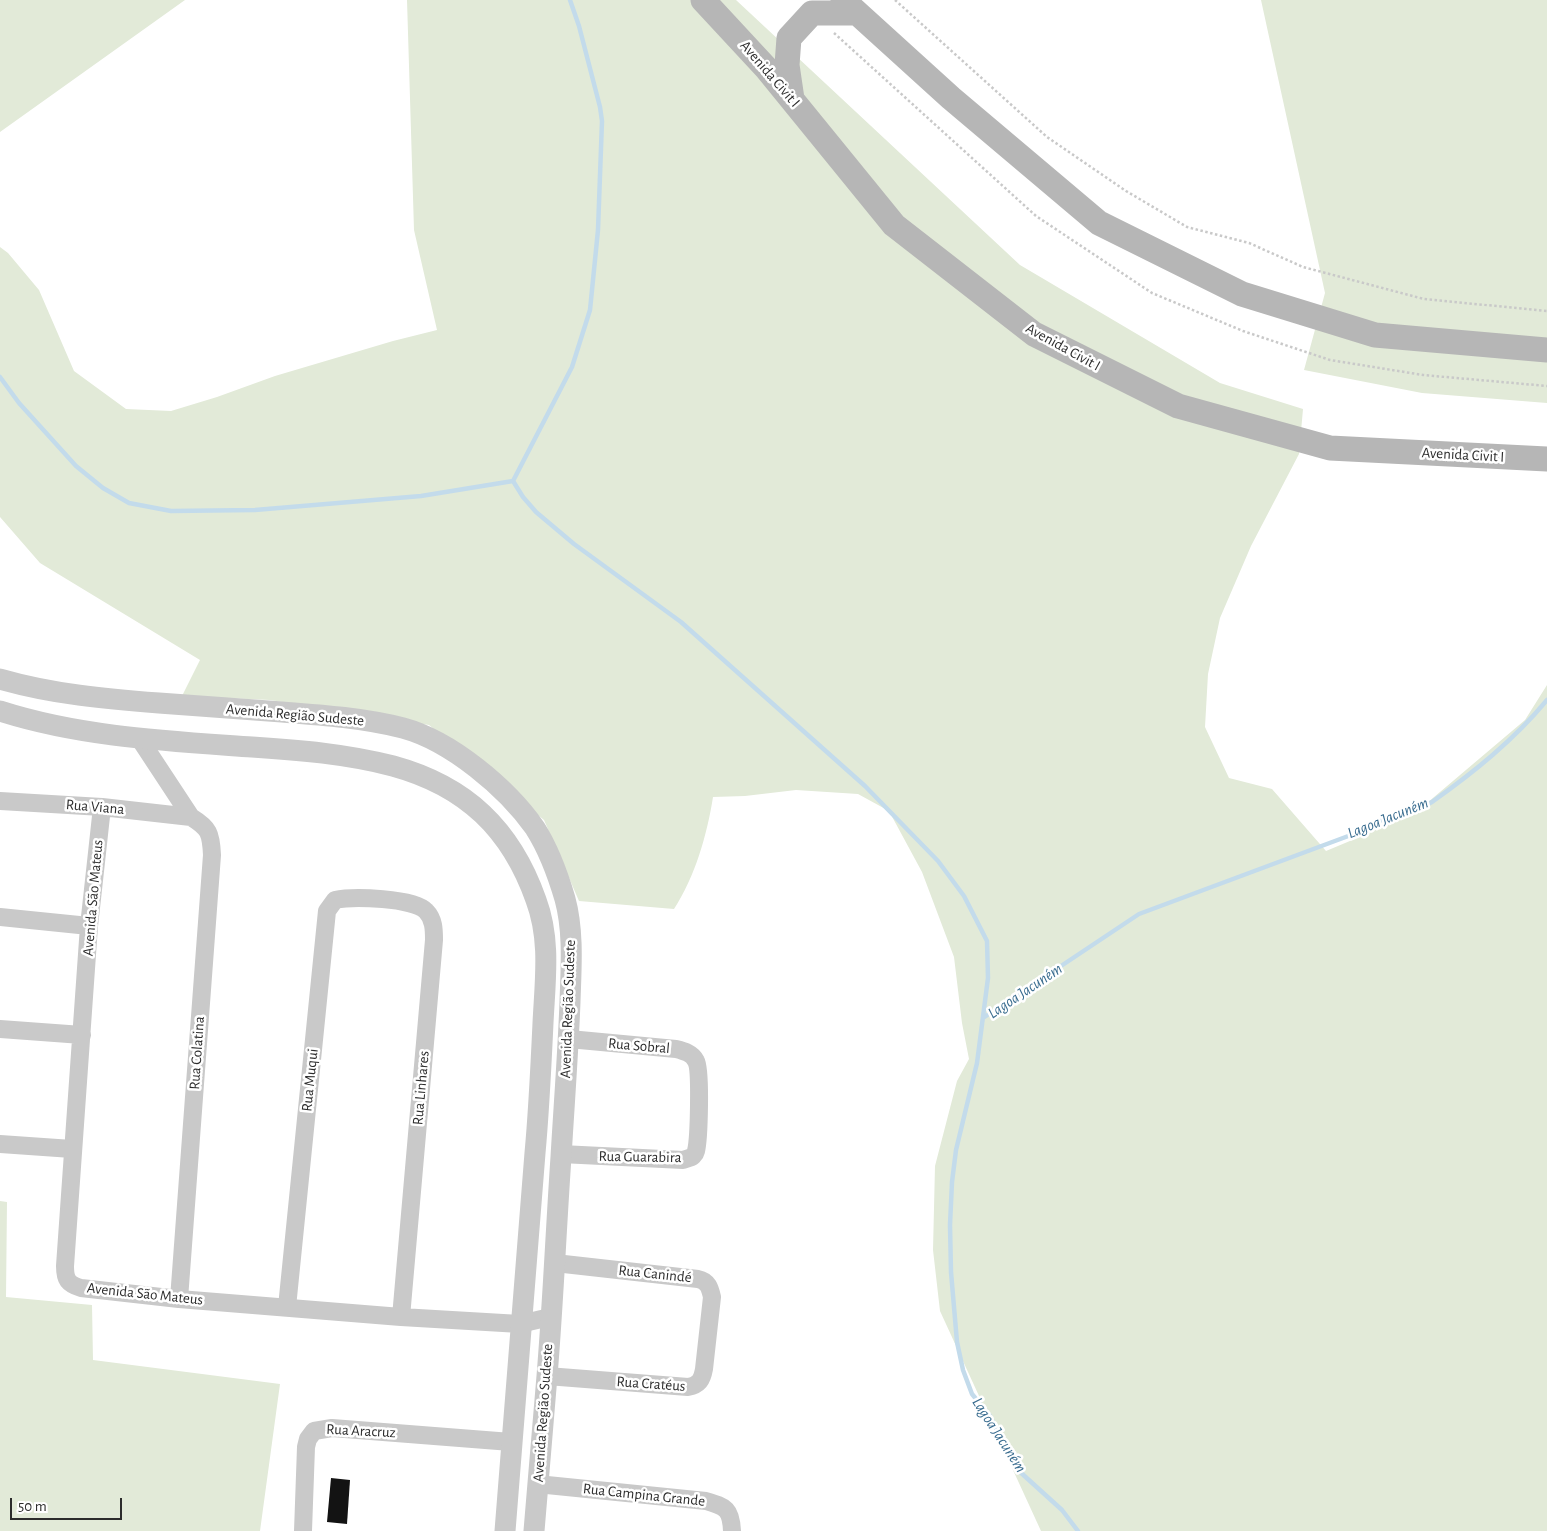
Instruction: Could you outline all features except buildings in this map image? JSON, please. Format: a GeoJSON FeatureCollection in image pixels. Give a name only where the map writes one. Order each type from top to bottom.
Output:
{"type":"FeatureCollection","features":[{"type":"Feature","properties":{"kind":"main road","name":"Avenida Civit I"},"geometry":{"type":"LineString","coordinates":[[703,0],[767,69],[894,225],[1034,334],[1178,406],[1330,448],[1547,459]]}},
{"type":"Feature","properties":{"kind":"main road"},"geometry":{"type":"LineString","coordinates":[[792,99],[787,65],[789,38],[812,13],[850,6],[952,98],[1099,223],[1233,290],[1374,335],[1547,350]]}},
{"type":"Feature","properties":{"kind":"street","name":"Avenida Região Sudeste"},"geometry":{"type":"LineString","coordinates":[[0,679],[74,695],[130,701],[312,714],[372,722],[406,729],[431,739],[458,754],[493,782],[516,804],[536,830],[552,860],[566,902],[570,932],[571,976],[569,1040],[555,1263],[534,1531]]}},
{"type":"Feature","properties":{"kind":"street","name":"Avenida Região Sudeste"},"geometry":{"type":"LineString","coordinates":[[0,712],[29,721],[139,738],[301,751],[358,758],[391,766],[417,774],[465,798],[488,818],[511,848],[537,901],[545,931],[547,968],[537,1130],[504,1531]]}},
{"type":"Feature","properties":{"kind":"street"},"geometry":{"type":"LineString","coordinates":[[139,738],[190,817]]}},
{"type":"Feature","properties":{"kind":"street","name":"Rua Viana"},"geometry":{"type":"LineString","coordinates":[[0,801],[102,807],[190,817]]}},
{"type":"Feature","properties":{"kind":"street","name":"Avenida São Mateus"},"geometry":{"type":"LineString","coordinates":[[102,807],[89,926],[72,1149],[65,1266],[67,1282],[81,1288],[179,1299],[400,1317],[520,1324],[550,1317]]}},
{"type":"Feature","properties":{"kind":"street","name":"Rua Colatina"},"geometry":{"type":"LineString","coordinates":[[179,1299],[212,854],[209,831],[190,817]]}},
{"type":"Feature","properties":{"kind":"street","name":"Rua Muqui"},"geometry":{"type":"LineString","coordinates":[[287,1307],[327,911],[335,900],[342,898],[380,899]]}},
{"type":"Feature","properties":{"kind":"street","name":"Rua Linhares"},"geometry":{"type":"LineString","coordinates":[[380,899],[422,907],[432,919],[434,928],[400,1317]]}},
{"type":"Feature","properties":{"kind":"street"},"geometry":{"type":"LineString","coordinates":[[0,917],[89,926]]}},
{"type":"Feature","properties":{"kind":"street"},"geometry":{"type":"LineString","coordinates":[[0,1029],[82,1035]]}},
{"type":"Feature","properties":{"kind":"street","name":"Rua Sobral"},"geometry":{"type":"LineString","coordinates":[[569,1040],[676,1049],[686,1052],[692,1056],[698,1066],[699,1101]]}},
{"type":"Feature","properties":{"kind":"street","name":"Rua Guarabira"},"geometry":{"type":"LineString","coordinates":[[561,1154],[687,1160],[696,1150],[699,1101]]}},
{"type":"Feature","properties":{"kind":"street"},"geometry":{"type":"LineString","coordinates":[[537,1130],[563,1133]]}},
{"type":"Feature","properties":{"kind":"street"},"geometry":{"type":"LineString","coordinates":[[0,1144],[72,1149]]}},
{"type":"Feature","properties":{"kind":"street","name":"Rua Canindé"},"geometry":{"type":"LineString","coordinates":[[555,1263],[703,1280],[711,1290],[712,1298],[709,1329]]}},
{"type":"Feature","properties":{"kind":"street","name":"Rua Cratéus"},"geometry":{"type":"LineString","coordinates":[[547,1376],[694,1386],[699,1382],[704,1369],[709,1329]]}},
{"type":"Feature","properties":{"kind":"street","name":"Rua Aracruz"},"geometry":{"type":"LineString","coordinates":[[303,1531],[306,1447],[308,1439],[314,1431],[332,1428],[511,1442]]}},
{"type":"Feature","properties":{"kind":"street","name":"Rua Campina Grande"},"geometry":{"type":"LineString","coordinates":[[537,1484],[706,1501],[727,1509],[731,1517],[732,1531]]}},
{"type":"Feature","properties":{"kind":"path"},"geometry":{"type":"LineString","coordinates":[[895,0],[1048,137],[1126,191],[1187,227],[1249,243],[1303,267],[1424,299],[1547,311]]}},
{"type":"Feature","properties":{"kind":"green space"},"geometry":{"type":"Polygon","coordinates":[[[0,0],[185,0],[0,132],[0,0]]]}},
{"type":"Feature","properties":{"kind":"green space"},"geometry":{"type":"Polygon","coordinates":[[[407,0],[736,0],[1020,265],[1220,383],[1303,409],[1299,454],[1251,546],[1220,618],[1208,674],[1205,727],[1229,778],[1272,789],[1326,851],[1369,833],[1427,803],[1525,720],[1547,685],[1547,1531],[1041,1531],[940,1311],[933,1250],[935,1166],[957,1081],[969,1059],[962,1023],[954,957],[922,872],[889,811],[858,794],[796,790],[745,796],[713,797],[694,870],[674,909],[579,901],[544,820],[429,725],[270,700],[182,696],[200,660],[40,563],[0,517],[0,247],[8,253],[39,290],[74,371],[126,409],[171,411],[275,376],[437,330],[414,230],[407,0]]]}},
{"type":"Feature","properties":{"kind":"green space"},"geometry":{"type":"Polygon","coordinates":[[[1261,0],[1547,0],[1547,403],[1422,393],[1304,370],[1325,293],[1261,0]]]}},
{"type":"Feature","properties":{"kind":"green space"},"geometry":{"type":"Polygon","coordinates":[[[0,1201],[7,1202],[6,1297],[92,1305],[93,1360],[280,1384],[260,1531],[0,1531],[0,1201]]]}},
{"type":"Feature","properties":{"kind":"waterway"},"geometry":{"type":"LineString","coordinates":[[513,481],[572,367],[590,310],[598,230],[602,121],[579,26],[570,0]]}},
{"type":"Feature","properties":{"kind":"waterway"},"geometry":{"type":"LineString","coordinates":[[0,377],[19,403],[76,466],[103,488],[129,503],[171,511],[255,510],[421,496],[513,481]]}},
{"type":"Feature","properties":{"kind":"waterway"},"geometry":{"type":"LineString","coordinates":[[513,481],[523,497],[536,512],[574,544],[681,622],[865,786],[938,861],[964,896],[987,941],[988,978],[977,1063],[956,1150],[952,1182],[950,1225],[951,1272],[957,1342],[963,1370],[972,1394],[990,1416],[1012,1461],[1019,1471],[1062,1510],[1078,1531]]}},
{"type":"Feature","properties":{"kind":"waterway","name":"Lagoa Jacuném"},"geometry":{"type":"LineString","coordinates":[[983,1018],[1139,914],[1351,835],[1388,817],[1432,802],[1493,755],[1521,729],[1547,700]]}}]}
